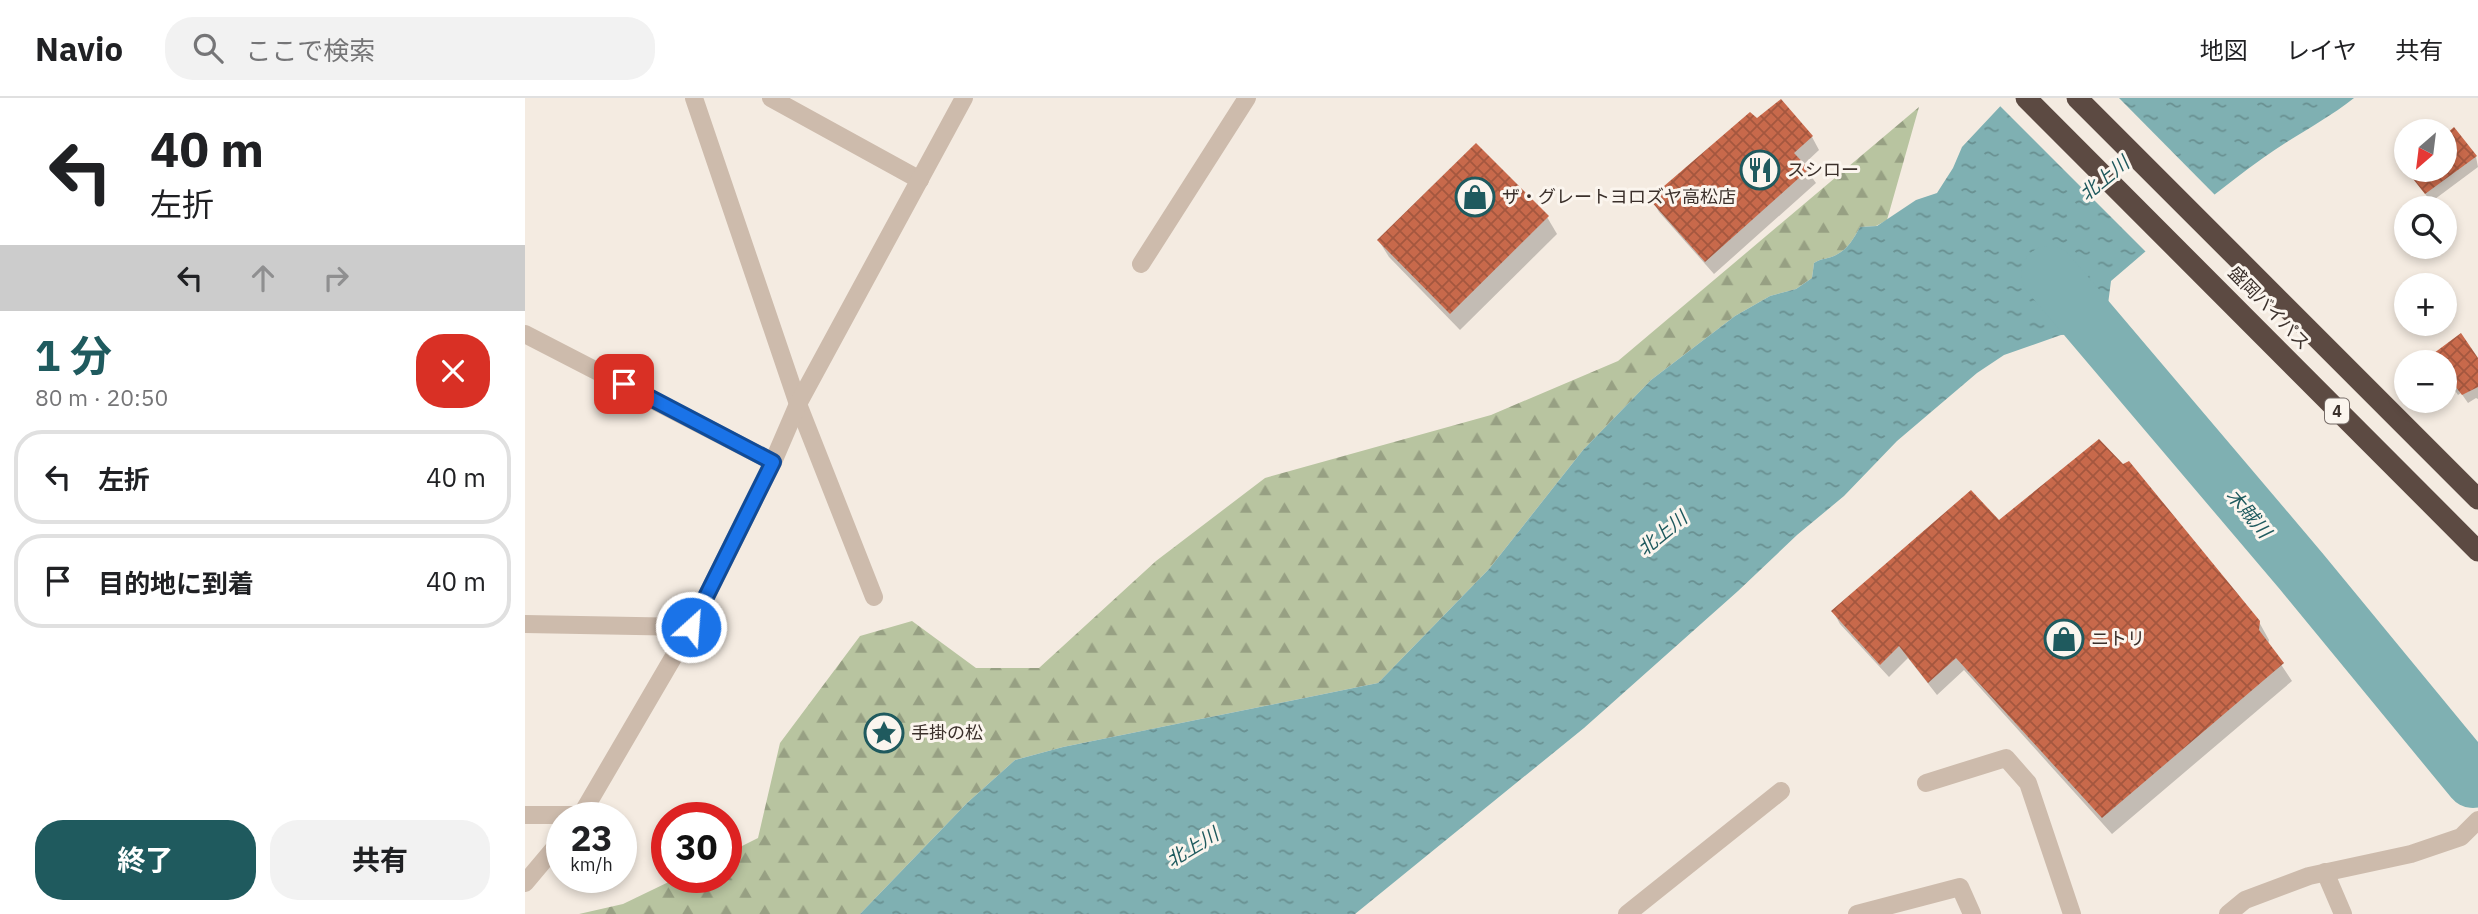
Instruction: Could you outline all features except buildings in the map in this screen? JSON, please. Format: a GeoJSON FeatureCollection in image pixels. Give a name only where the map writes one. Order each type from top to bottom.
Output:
{"type":"FeatureCollection","features":[{"type":"Feature","properties":{"kind":"highway","name":"盛岡バイパス"},"geometry":{"type":"LineString","coordinates":[[2027,98],[2478,551]]}},
{"type":"Feature","properties":{"kind":"highway","name":"盛岡バイパス"},"geometry":{"type":"LineString","coordinates":[[2077,98],[2478,499]]}},
{"type":"Feature","properties":{"kind":"street"},"geometry":{"type":"LineString","coordinates":[[694,98],[798,404],[874,597]]}},
{"type":"Feature","properties":{"kind":"street"},"geometry":{"type":"LineString","coordinates":[[771,98],[920,180]]}},
{"type":"Feature","properties":{"kind":"street"},"geometry":{"type":"LineString","coordinates":[[589,802],[691,627],[773,462],[798,404],[964,98]]}},
{"type":"Feature","properties":{"kind":"street"},"geometry":{"type":"LineString","coordinates":[[1140,264],[1247,98]]}},
{"type":"Feature","properties":{"kind":"street"},"geometry":{"type":"LineString","coordinates":[[525,334],[773,462]]}},
{"type":"Feature","properties":{"kind":"street"},"geometry":{"type":"LineString","coordinates":[[525,624],[691,627]]}},
{"type":"Feature","properties":{"kind":"street"},"geometry":{"type":"LineString","coordinates":[[1926,783],[2006,758],[2028,783],[2072,914]]}},
{"type":"Feature","properties":{"kind":"street"},"geometry":{"type":"LineString","coordinates":[[1627,914],[1781,790]]}},
{"type":"Feature","properties":{"kind":"street"},"geometry":{"type":"LineString","coordinates":[[525,815],[546,815]]}},
{"type":"Feature","properties":{"kind":"street"},"geometry":{"type":"LineString","coordinates":[[2228,914],[2245,900],[2309,876],[2411,854],[2461,836],[2478,820]]}},
{"type":"Feature","properties":{"kind":"street"},"geometry":{"type":"LineString","coordinates":[[525,883],[546,858]]}},
{"type":"Feature","properties":{"kind":"street"},"geometry":{"type":"LineString","coordinates":[[2325,872],[2343,914]]}},
{"type":"Feature","properties":{"kind":"street"},"geometry":{"type":"LineString","coordinates":[[1857,914],[1961,887],[1972,914]]}},
{"type":"Feature","properties":{"kind":"green space"},"geometry":{"type":"Polygon","coordinates":[[[1919,107],[1887,220],[1876,226],[1860,227],[1844,250],[1814,263],[1812,278],[1796,289],[1770,296],[1735,316],[1651,380],[1583,450],[1489,569],[1378,683],[1063,747],[1015,760],[967,803],[860,914],[579,914],[623,904],[651,890],[651,893],[742,893],[742,846],[758,838],[780,743],[860,636],[912,621],[976,668],[1039,668],[1156,561],[1265,478],[1491,415],[1618,361],[1919,107]]]}},
{"type":"Feature","properties":{"kind":"water","name":"北上川"},"geometry":{"type":"Polygon","coordinates":[[[2008,98],[2354,98],[2243,172],[2111,281],[2107,312],[2111,323],[2093,337],[2082,334],[2061,335],[2004,355],[1977,373],[1897,441],[1844,496],[1797,535],[1584,728],[1355,914],[860,914],[967,803],[1015,760],[1063,747],[1378,683],[1489,569],[1583,450],[1651,380],[1735,316],[1770,296],[1796,289],[1812,278],[1814,263],[1844,250],[1860,227],[1877,226],[1916,200],[1937,193],[1953,168],[1962,147],[2008,98]]]}},
{"type":"Feature","properties":{"kind":"pier"},"geometry":{"type":"Polygon","coordinates":[[[2004,98],[2119,98],[2216,196],[2148,254],[1998,104],[2004,98]]]}},
{"type":"Feature","properties":{"kind":"waterway","name":"木賊川"},"geometry":{"type":"LineString","coordinates":[[2049,274],[2301,571],[2473,780]]}},
{"type":"Feature","properties":{"kind":"place","name":"スシロー"},"geometry":{"type":"Point","coordinates":[1760,170]}},
{"type":"Feature","properties":{"kind":"place","name":"ザ・グレートヨロズヤ高松店"},"geometry":{"type":"Point","coordinates":[1475,197]}},
{"type":"Feature","properties":{"kind":"place","name":"ニトリ"},"geometry":{"type":"Point","coordinates":[2064,639]}},
{"type":"Feature","properties":{"kind":"place","name":"手掛の松"},"geometry":{"type":"Point","coordinates":[884,733]}},
{"type":"Feature","properties":{"kind":"route"},"geometry":{"type":"LineString","coordinates":[[624,384],[773,462],[691,627]]}}]}
